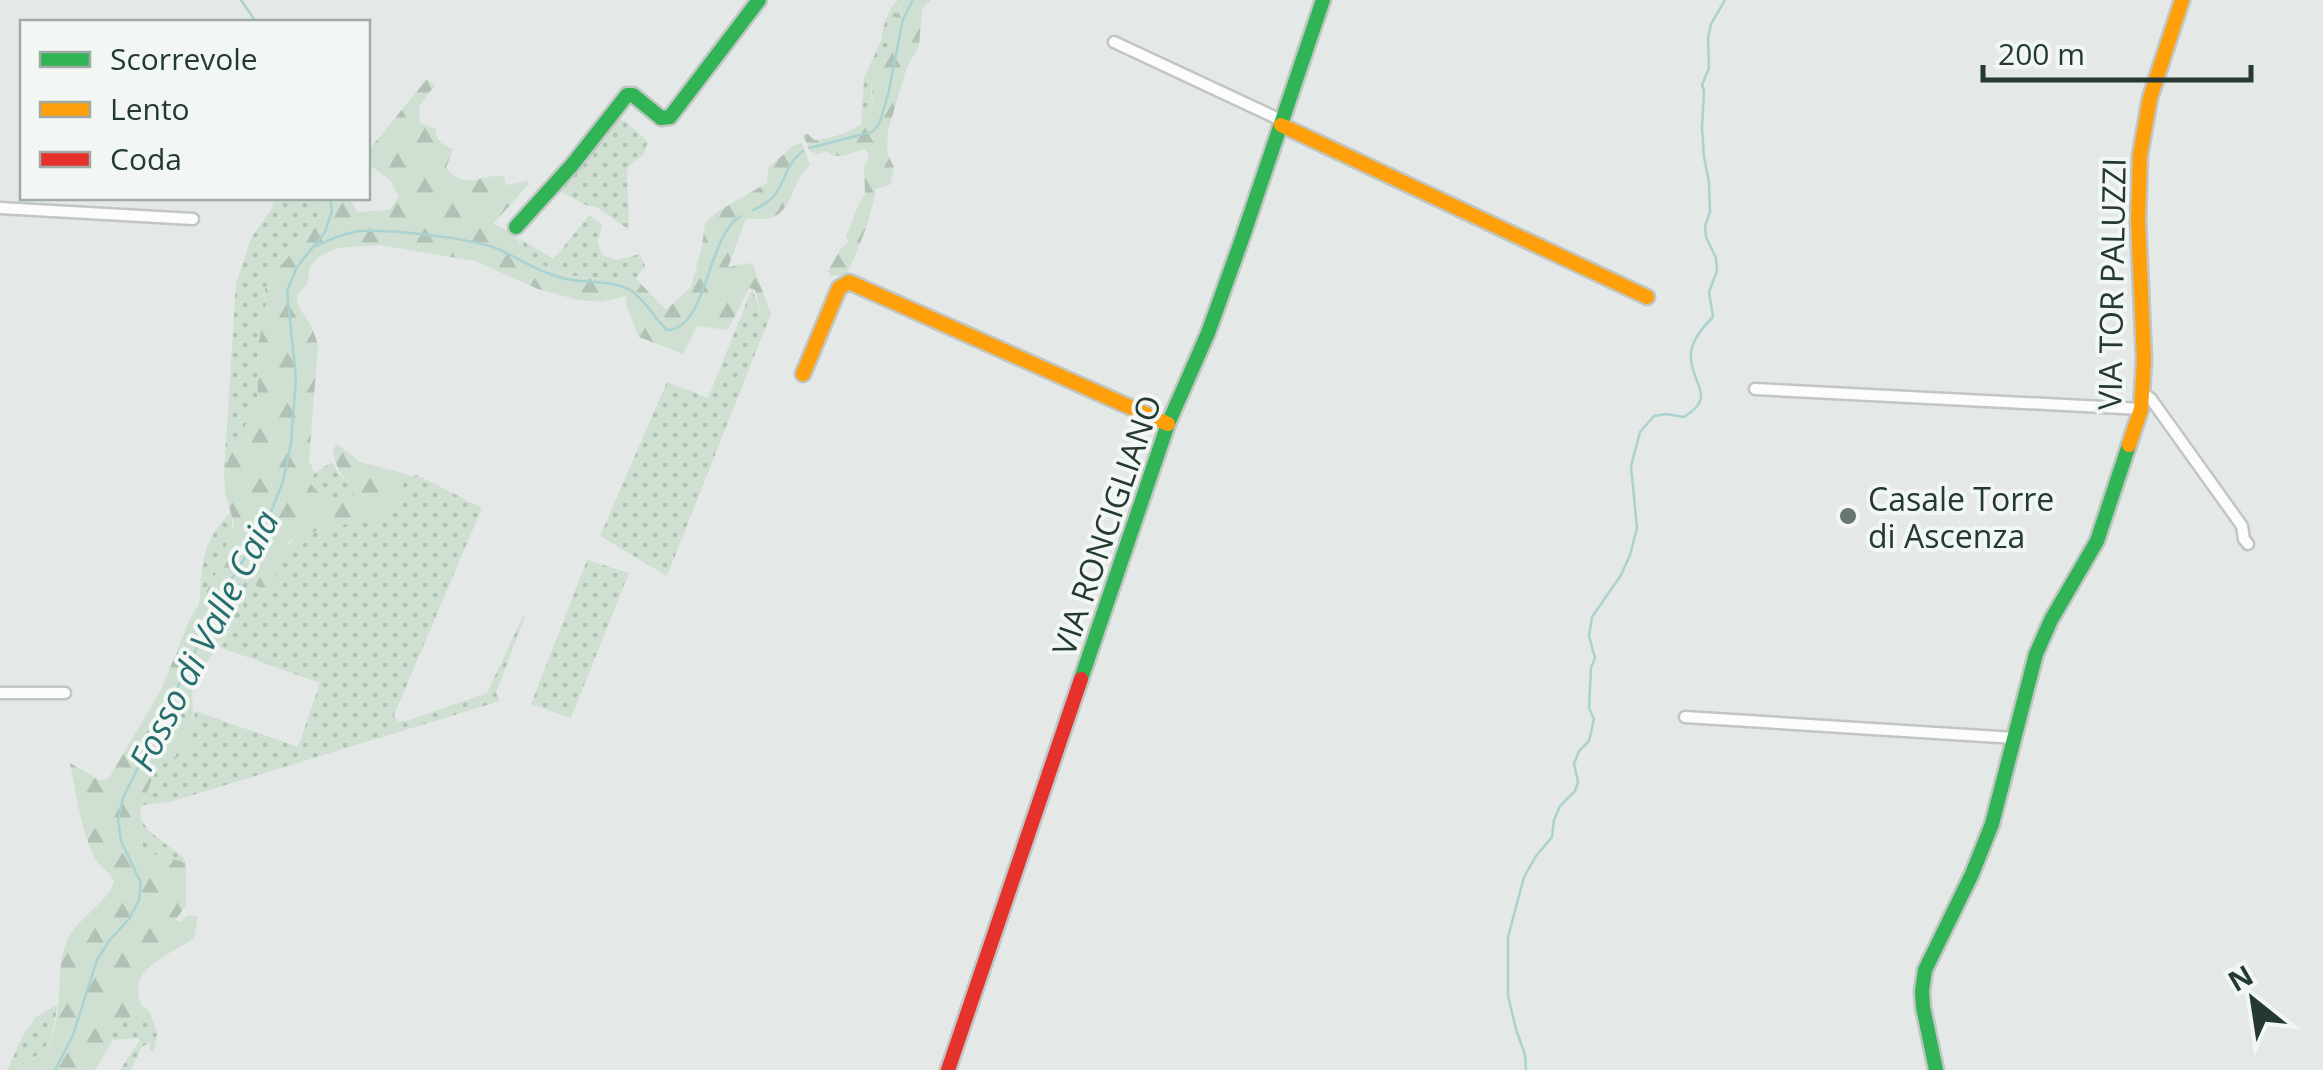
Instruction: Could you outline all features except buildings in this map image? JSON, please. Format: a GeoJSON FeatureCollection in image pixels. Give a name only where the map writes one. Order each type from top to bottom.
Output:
{"type":"FeatureCollection","features":[{"type":"Feature","properties":{"kind":"street"},"geometry":{"type":"LineString","coordinates":[[516,228],[627,95],[633,94],[664,120],[670,117],[759,0]]}},
{"type":"Feature","properties":{"kind":"street","name":"VIA RONCIGLIANO"},"geometry":{"type":"LineString","coordinates":[[948,1070],[1168,424],[1208,333],[1323,0]]}},
{"type":"Feature","properties":{"kind":"street","name":"VIA TOR PALUZZI"},"geometry":{"type":"LineString","coordinates":[[1936,1070],[1922,1008],[1924,976],[1992,824],[2040,644],[2097,542],[2141,409],[2144,393],[2138,232],[2140,154],[2153,88],[2182,0]]}},
{"type":"Feature","properties":{"kind":"street"},"geometry":{"type":"LineString","coordinates":[[1114,42],[1647,297]]}},
{"type":"Feature","properties":{"kind":"street"},"geometry":{"type":"LineString","coordinates":[[0,208],[193,220]]}},
{"type":"Feature","properties":{"kind":"street"},"geometry":{"type":"LineString","coordinates":[[803,374],[838,288],[849,282],[1168,424]]}},
{"type":"Feature","properties":{"kind":"street"},"geometry":{"type":"LineString","coordinates":[[1755,389],[2141,409]]}},
{"type":"Feature","properties":{"kind":"street"},"geometry":{"type":"LineString","coordinates":[[2144,393],[2242,526],[2248,544]]}},
{"type":"Feature","properties":{"kind":"street"},"geometry":{"type":"LineString","coordinates":[[0,693],[64,693]]}},
{"type":"Feature","properties":{"kind":"street"},"geometry":{"type":"LineString","coordinates":[[1685,717],[2015,738]]}},
{"type":"Feature","properties":{"kind":"green space"},"geometry":{"type":"Polygon","coordinates":[[[898,0],[904,0],[895,18],[886,59],[871,81],[872,112],[866,123],[861,124],[864,78],[881,41],[885,21],[898,0]]]}},
{"type":"Feature","properties":{"kind":"green space"},"geometry":{"type":"Polygon","coordinates":[[[904,0],[931,0],[922,9],[919,46],[907,67],[888,130],[887,153],[894,167],[890,185],[875,189],[869,219],[846,275],[831,276],[828,271],[849,242],[846,237],[865,194],[864,165],[868,153],[865,149],[840,156],[827,151],[818,154],[811,152],[803,135],[814,140],[829,138],[868,118],[872,108],[872,72],[886,59],[895,18],[904,0]]]}},
{"type":"Feature","properties":{"kind":"green space"},"geometry":{"type":"Polygon","coordinates":[[[427,79],[435,85],[419,106],[420,123],[436,129],[440,142],[453,149],[446,168],[460,179],[504,176],[506,185],[528,181],[493,224],[513,235],[529,253],[557,272],[583,278],[636,279],[666,310],[691,287],[705,223],[767,183],[768,168],[793,146],[802,143],[810,165],[779,214],[746,219],[728,267],[752,263],[771,314],[769,319],[762,316],[755,290],[749,288],[728,330],[697,326],[683,354],[639,337],[626,296],[602,302],[578,300],[538,289],[475,261],[380,245],[337,248],[317,258],[310,266],[307,285],[297,298],[318,345],[309,461],[315,473],[309,481],[328,499],[353,500],[355,489],[335,461],[333,449],[337,444],[360,462],[403,473],[401,493],[392,508],[381,515],[288,542],[275,579],[268,586],[261,588],[247,581],[241,585],[243,612],[192,682],[189,743],[173,760],[158,764],[140,810],[143,832],[137,847],[144,854],[183,862],[186,869],[186,906],[175,920],[180,922],[188,915],[198,917],[194,938],[145,972],[138,992],[141,1005],[150,1012],[120,1020],[103,1032],[100,1039],[113,1040],[95,1070],[18,1070],[43,1051],[55,1028],[66,943],[114,882],[88,843],[70,763],[101,781],[109,778],[161,690],[189,621],[215,577],[234,523],[224,473],[234,442],[257,409],[265,288],[309,234],[322,205],[320,200],[350,200],[358,212],[389,210],[399,197],[390,180],[371,166],[370,149],[427,79]]]}},
{"type":"Feature","properties":{"kind":"green space"},"geometry":{"type":"Polygon","coordinates":[[[614,118],[625,121],[648,142],[643,155],[627,168],[629,230],[595,206],[557,190],[614,118]]]}},
{"type":"Feature","properties":{"kind":"green space"},"geometry":{"type":"Polygon","coordinates":[[[274,200],[320,200],[322,205],[309,234],[265,288],[257,409],[235,441],[224,473],[236,283],[251,238],[274,200]]]}},
{"type":"Feature","properties":{"kind":"green space"},"geometry":{"type":"Polygon","coordinates":[[[589,215],[602,224],[598,242],[602,255],[617,260],[640,254],[645,266],[636,279],[586,278],[550,269],[536,261],[518,238],[554,259],[589,215]]]}},
{"type":"Feature","properties":{"kind":"green space"},"geometry":{"type":"Polygon","coordinates":[[[752,289],[762,315],[769,319],[667,576],[600,536],[667,382],[708,398],[752,289]]]}},
{"type":"Feature","properties":{"kind":"green space"},"geometry":{"type":"Polygon","coordinates":[[[332,462],[355,489],[353,501],[328,499],[309,481],[332,462]]]}},
{"type":"Feature","properties":{"kind":"green space"},"geometry":{"type":"Polygon","coordinates":[[[403,473],[417,475],[482,508],[394,715],[397,721],[406,721],[487,693],[524,614],[496,693],[500,701],[170,802],[142,805],[158,764],[175,758],[186,745],[195,711],[298,747],[320,683],[219,647],[243,612],[241,585],[247,581],[256,584],[298,536],[387,512],[398,498],[403,473]]]}},
{"type":"Feature","properties":{"kind":"green space"},"geometry":{"type":"Polygon","coordinates":[[[231,512],[227,547],[199,605],[208,544],[231,512]]]}},
{"type":"Feature","properties":{"kind":"green space"},"geometry":{"type":"Polygon","coordinates":[[[587,560],[629,573],[571,718],[531,704],[587,560]]]}},
{"type":"Feature","properties":{"kind":"green space"},"geometry":{"type":"Polygon","coordinates":[[[142,821],[184,858],[186,869],[183,862],[144,854],[137,846],[143,832],[142,821]]]}},
{"type":"Feature","properties":{"kind":"green space"},"geometry":{"type":"Polygon","coordinates":[[[57,1005],[44,1049],[18,1070],[7,1070],[36,1017],[57,1005]]]}},
{"type":"Feature","properties":{"kind":"green space"},"geometry":{"type":"Polygon","coordinates":[[[150,1012],[157,1034],[154,1051],[150,1050],[149,1042],[141,1048],[131,1070],[120,1070],[140,1040],[99,1040],[113,1023],[150,1012]]]}},
{"type":"Feature","properties":{"kind":"waterway","name":"Fosso di Valle Caia"},"geometry":{"type":"LineString","coordinates":[[241,0],[255,20]]}},
{"type":"Feature","properties":{"kind":"waterway"},"geometry":{"type":"LineString","coordinates":[[809,148],[872,132],[879,124],[903,19],[913,0]]}},
{"type":"Feature","properties":{"kind":"waterway"},"geometry":{"type":"LineString","coordinates":[[1526,1070],[1508,996],[1508,937],[1524,877],[1552,837],[1560,806],[1575,791],[1578,782],[1574,764],[1589,741],[1594,719],[1589,708],[1595,658],[1589,636],[1592,617],[1630,555],[1637,528],[1631,466],[1640,432],[1654,416],[1684,417],[1694,410],[1701,397],[1691,354],[1697,336],[1713,317],[1709,292],[1717,271],[1705,226],[1710,212],[1702,85],[1709,68],[1711,24],[1725,0]]}},
{"type":"Feature","properties":{"kind":"waterway"},"geometry":{"type":"LineString","coordinates":[[753,210],[773,197],[803,151]]}},
{"type":"Feature","properties":{"kind":"waterway","name":"Fosso di Valle Caia"},"geometry":{"type":"LineString","coordinates":[[55,1070],[73,1035],[97,960],[139,900],[141,883],[121,841],[118,820],[123,798],[228,585],[268,520],[283,481],[291,443],[296,378],[287,291],[297,267],[325,232],[332,211],[330,200]]}},
{"type":"Feature","properties":{"kind":"waterway"},"geometry":{"type":"LineString","coordinates":[[316,246],[360,231],[430,235],[486,245],[553,275],[630,290],[667,330],[681,326],[691,314],[721,241],[741,216]]}},
{"type":"Feature","properties":{"kind":"traffic: fast"},"geometry":{"type":"LineString","coordinates":[[516,227],[627,95],[633,95],[661,118],[670,117],[759,0]]}},
{"type":"Feature","properties":{"kind":"traffic: fast"},"geometry":{"type":"LineString","coordinates":[[1081,679],[1168,424],[1208,333],[1242,239],[1323,0]]}},
{"type":"Feature","properties":{"kind":"traffic: fast"},"geometry":{"type":"LineString","coordinates":[[1936,1070],[1923,1007],[1925,970],[1992,824],[2036,654],[2097,541],[2129,445]]}},
{"type":"Feature","properties":{"kind":"traffic: slow"},"geometry":{"type":"LineString","coordinates":[[2129,445],[2141,409],[2144,360],[2138,220],[2140,155],[2150,98],[2182,0]]}},
{"type":"Feature","properties":{"kind":"traffic: slow"},"geometry":{"type":"LineString","coordinates":[[1281,125],[1647,297]]}},
{"type":"Feature","properties":{"kind":"traffic: slow"},"geometry":{"type":"LineString","coordinates":[[803,374],[839,288],[849,282],[1168,424]]}},
{"type":"Feature","properties":{"kind":"traffic: jam"},"geometry":{"type":"LineString","coordinates":[[948,1070],[1081,679]]}},
{"type":"Feature","properties":{"kind":"place","name":"Casale Torre di Ascenza"},"geometry":{"type":"Point","coordinates":[1848,516]}}]}
